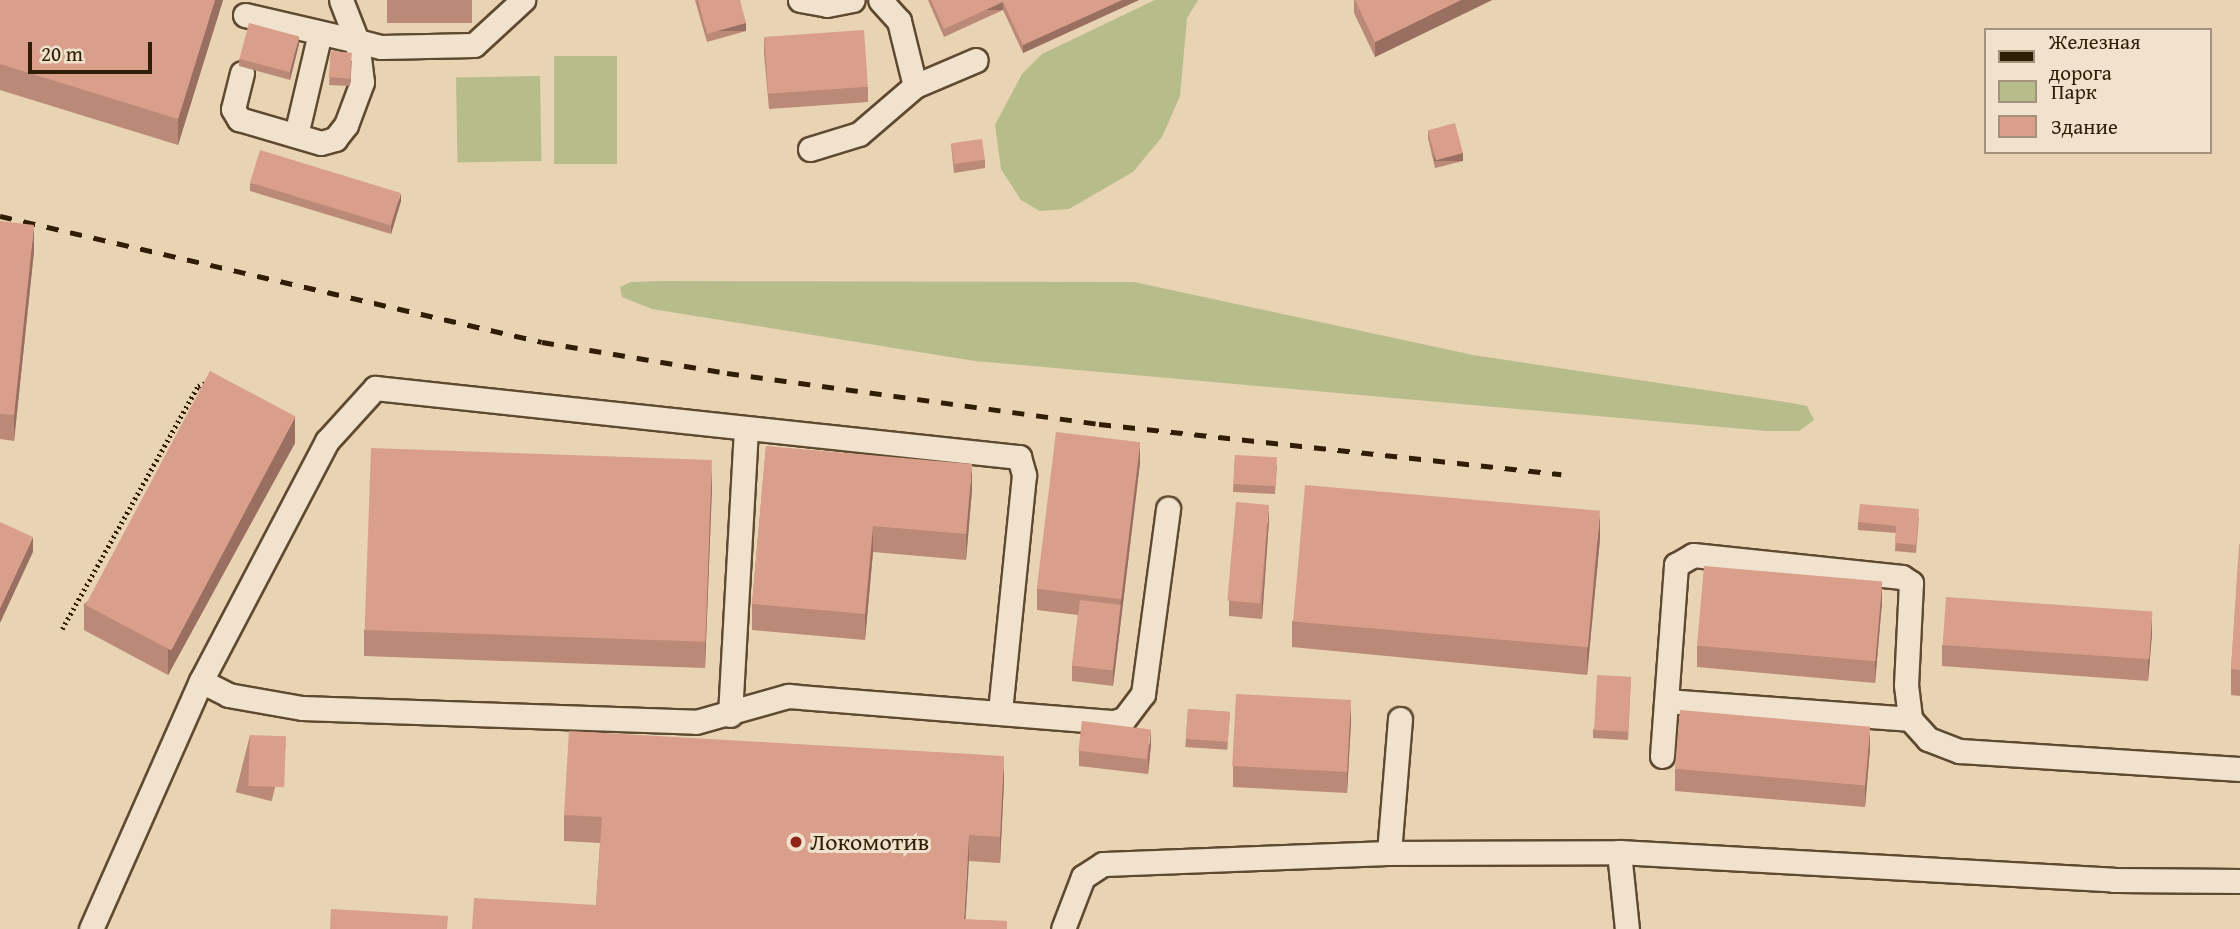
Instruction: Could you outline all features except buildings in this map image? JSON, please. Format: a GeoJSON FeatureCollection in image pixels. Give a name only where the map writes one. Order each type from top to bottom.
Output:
{"type":"FeatureCollection","features":[{"type":"Feature","properties":{"kind":"lane"},"geometry":{"type":"LineString","coordinates":[[242,73],[233,109],[239,119],[321,143],[335,139],[346,125],[362,82],[357,41],[341,0]]}},
{"type":"Feature","properties":{"kind":"lane"},"geometry":{"type":"LineString","coordinates":[[245,15],[381,47],[474,45],[523,0]]}},
{"type":"Feature","properties":{"kind":"lane"},"geometry":{"type":"LineString","coordinates":[[800,0],[813,5],[853,0]]}},
{"type":"Feature","properties":{"kind":"lane"},"geometry":{"type":"LineString","coordinates":[[880,0],[900,22],[915,86]]}},
{"type":"Feature","properties":{"kind":"lane"},"geometry":{"type":"LineString","coordinates":[[296,135],[320,33]]}},
{"type":"Feature","properties":{"kind":"lane"},"geometry":{"type":"LineString","coordinates":[[810,149],[859,134],[915,86],[976,60]]}},
{"type":"Feature","properties":{"kind":"lane"},"geometry":{"type":"LineString","coordinates":[[91,929],[201,681],[327,441],[375,388],[1019,457],[1024,475],[1000,712]]}},
{"type":"Feature","properties":{"kind":"lane"},"geometry":{"type":"LineString","coordinates":[[730,715],[746,429]]}},
{"type":"Feature","properties":{"kind":"lane"},"geometry":{"type":"LineString","coordinates":[[201,681],[228,695],[302,708],[696,722],[730,715],[788,696],[1114,722],[1134,709],[1149,665],[1168,509]]}},
{"type":"Feature","properties":{"kind":"lane"},"geometry":{"type":"LineString","coordinates":[[1662,756],[1676,565],[1693,555],[1902,577],[1912,583],[1910,719],[1928,739],[1960,751],[2240,769]]}},
{"type":"Feature","properties":{"kind":"lane"},"geometry":{"type":"LineString","coordinates":[[1667,701],[1910,719]]}},
{"type":"Feature","properties":{"kind":"lane"},"geometry":{"type":"LineString","coordinates":[[1389,853],[1400,719]]}},
{"type":"Feature","properties":{"kind":"lane"},"geometry":{"type":"LineString","coordinates":[[1619,852],[1627,929]]}},
{"type":"Feature","properties":{"kind":"lane"},"geometry":{"type":"LineString","coordinates":[[1063,929],[1083,877],[1102,864],[1389,853],[1619,852],[2113,880],[2240,881]]}},
{"type":"Feature","properties":{"kind":"path"},"geometry":{"type":"LineString","coordinates":[[62,629],[198,386],[218,379]]}},
{"type":"Feature","properties":{"kind":"green space"},"geometry":{"type":"Polygon","coordinates":[[[1155,0],[1198,0],[1187,18],[1180,96],[1162,137],[1133,172],[1069,209],[1040,211],[1021,200],[1001,169],[995,125],[1022,74],[1042,54],[1155,0]]]}},
{"type":"Feature","properties":{"kind":"green space"},"geometry":{"type":"Polygon","coordinates":[[[554,56],[617,56],[617,164],[554,164],[554,56]]]}},
{"type":"Feature","properties":{"kind":"green space"},"geometry":{"type":"Polygon","coordinates":[[[540,76],[541,161],[457,162],[456,77],[540,76]]]}},
{"type":"Feature","properties":{"kind":"green space"},"geometry":{"type":"Polygon","coordinates":[[[631,282],[1134,282],[1473,355],[1807,406],[1814,420],[1799,431],[1767,431],[975,361],[652,309],[622,297],[620,287],[631,282]]]}},
{"type":"Feature","properties":{"kind":"railway"},"geometry":{"type":"LineString","coordinates":[[0,216],[542,342],[727,373],[1099,424],[1561,474]]}},
{"type":"Feature","properties":{"kind":"place","name":"Локомотив"},"geometry":{"type":"Point","coordinates":[796,842]}}]}
